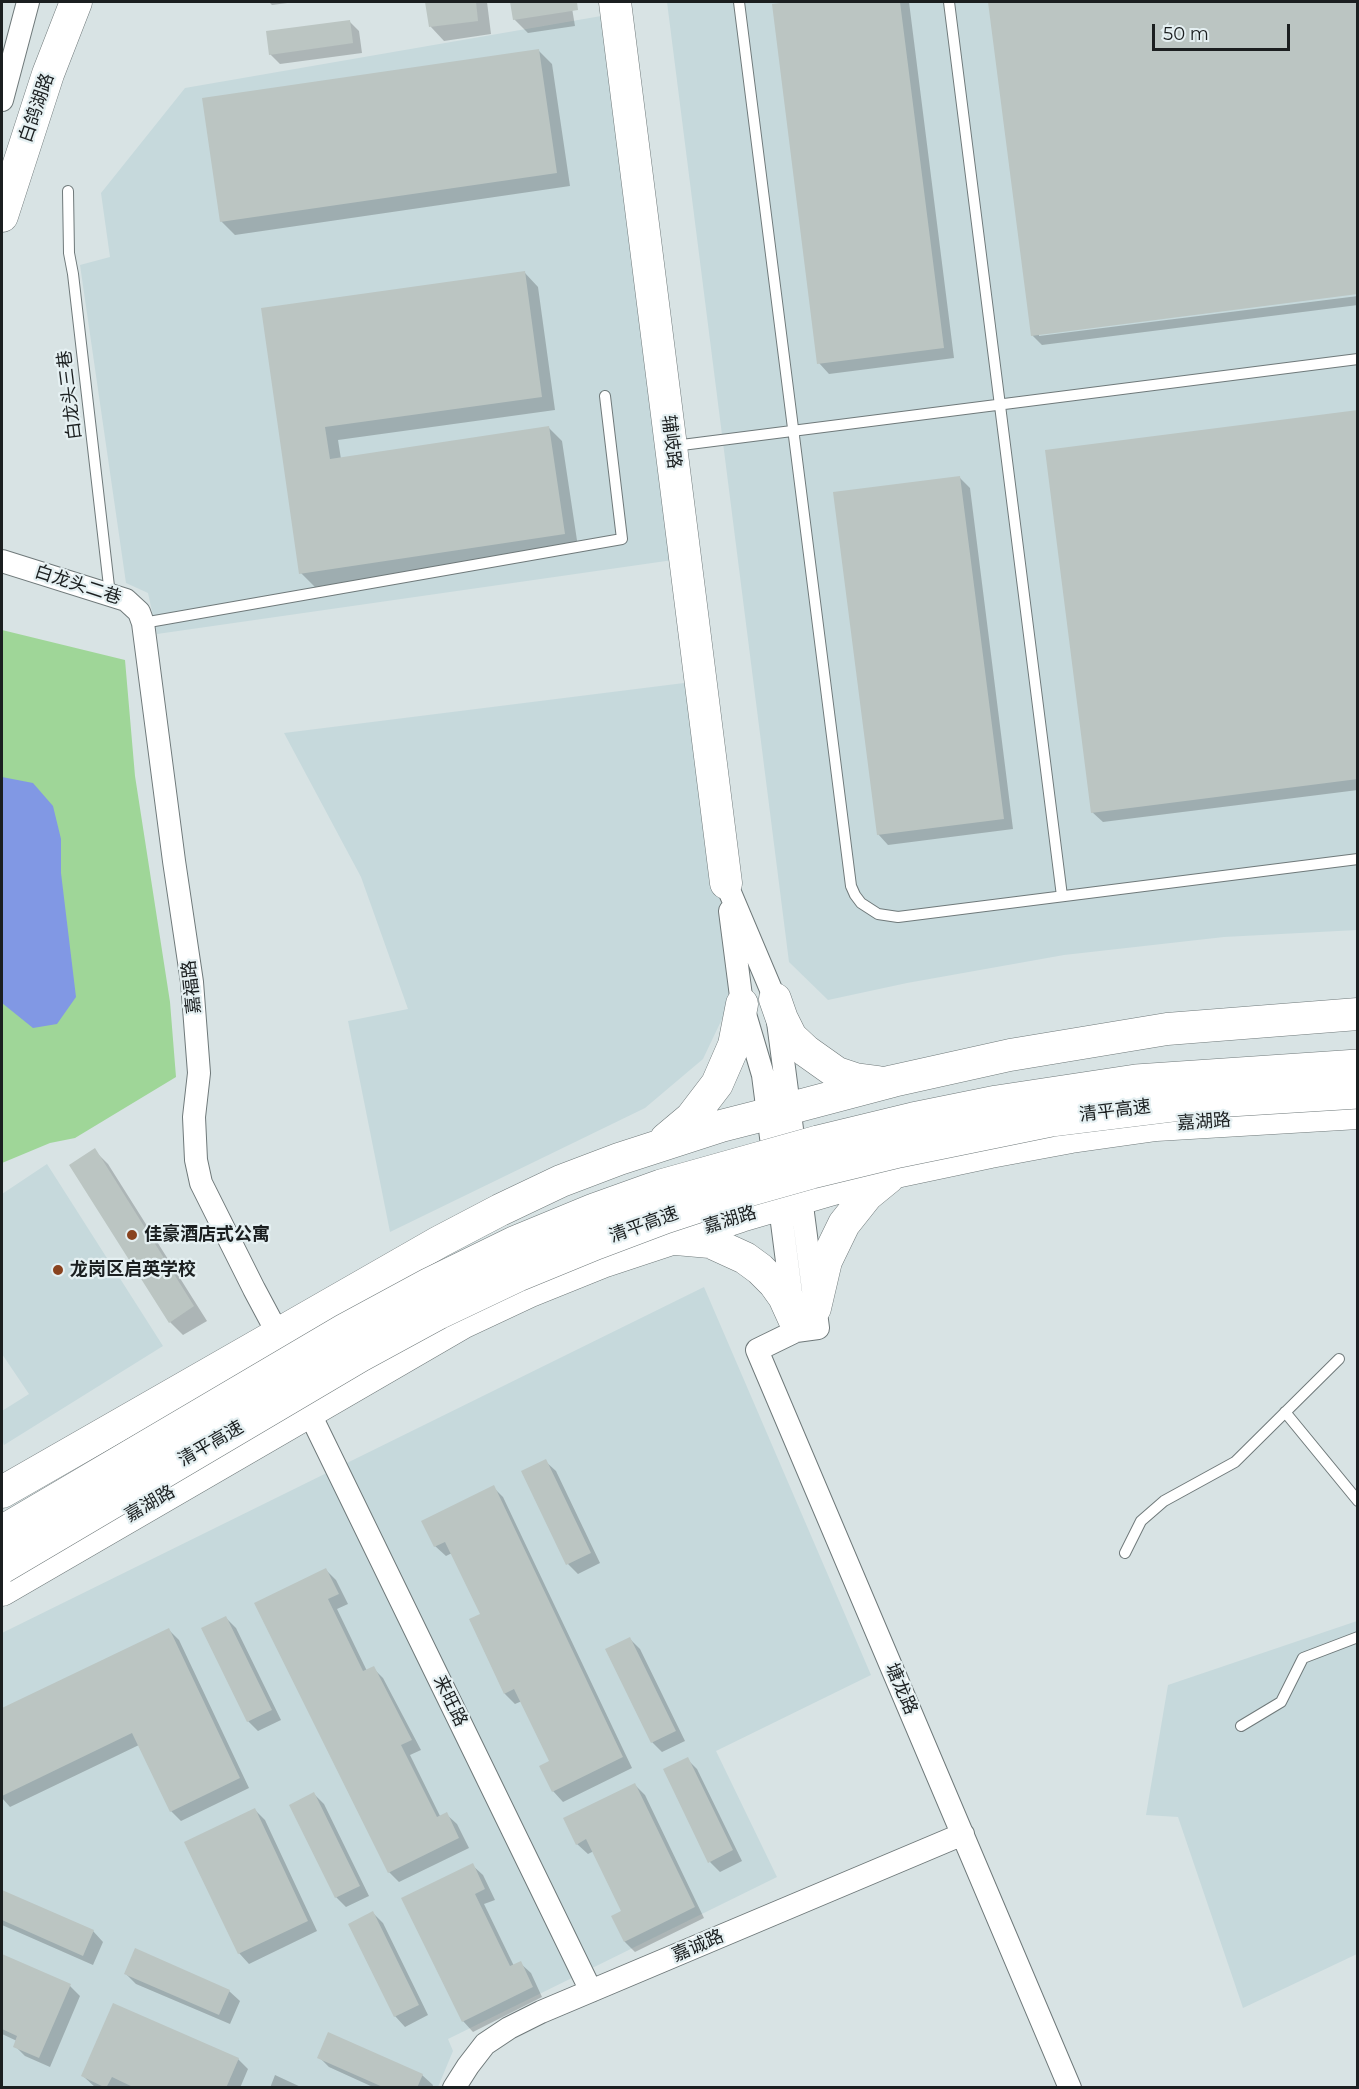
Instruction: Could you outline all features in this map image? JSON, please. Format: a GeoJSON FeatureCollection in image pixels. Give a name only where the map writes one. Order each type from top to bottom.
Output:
{"type":"FeatureCollection","features":[{"type":"Feature","properties":{"kind":"highway","name":"清平高速"},"geometry":{"type":"LineString","coordinates":[[2,1532],[345,1330],[430,1284],[514,1243],[594,1210],[661,1186],[818,1142],[1008,1100],[1136,1081],[1358,1066]]}},
{"type":"Feature","properties":{"kind":"highway","name":"清平高速"},"geometry":{"type":"LineString","coordinates":[[2,1567],[359,1356],[438,1313],[527,1271],[665,1217],[812,1172],[920,1146],[1041,1122],[1119,1110],[1197,1102],[1358,1092]]}},
{"type":"Feature","properties":{"kind":"main road","name":"白鸽湖路"},"geometry":{"type":"LineString","coordinates":[[2,216],[48,74],[76,2]]}},
{"type":"Feature","properties":{"kind":"main road","name":"辅岐路"},"geometry":{"type":"LineString","coordinates":[[615,2],[726,883]]}},
{"type":"Feature","properties":{"kind":"main road"},"geometry":{"type":"LineString","coordinates":[[775,999],[782,1019],[792,1036],[820,1062],[837,1073],[855,1079],[873,1082],[893,1081]]}},
{"type":"Feature","properties":{"kind":"main road"},"geometry":{"type":"LineString","coordinates":[[655,1147],[692,1118],[717,1084],[735,1045],[742,1004]]}},
{"type":"Feature","properties":{"kind":"main road"},"geometry":{"type":"LineString","coordinates":[[2,1492],[439,1242],[561,1181],[655,1147],[778,1111],[893,1081],[1010,1055],[1116,1036],[1225,1023],[1358,1014]]}},
{"type":"Feature","properties":{"kind":"main road","name":"嘉湖路"},"geometry":{"type":"LineString","coordinates":[[2,1590],[464,1322],[572,1274],[669,1239],[900,1171],[1071,1137],[1146,1127],[1358,1113]]}},
{"type":"Feature","properties":{"kind":"main road"},"geometry":{"type":"LineString","coordinates":[[806,1322],[826,1262],[844,1224],[881,1181],[900,1171]]}},
{"type":"Feature","properties":{"kind":"main road"},"geometry":{"type":"LineString","coordinates":[[669,1239],[710,1242],[745,1258],[774,1283],[806,1322]]}},
{"type":"Feature","properties":{"kind":"street"},"geometry":{"type":"LineString","coordinates":[[2,100],[28,2]]}},
{"type":"Feature","properties":{"kind":"street","name":"白龙头二巷"},"geometry":{"type":"LineString","coordinates":[[2,561],[126,600],[134,606],[143,623]]}},
{"type":"Feature","properties":{"kind":"street","name":"嘉福路"},"geometry":{"type":"LineString","coordinates":[[143,623],[192,982],[199,1073],[194,1117],[196,1160],[201,1183],[278,1334]]}},
{"type":"Feature","properties":{"kind":"street"},"geometry":{"type":"LineString","coordinates":[[726,883],[775,999],[778,1111],[806,1322]]}},
{"type":"Feature","properties":{"kind":"street"},"geometry":{"type":"LineString","coordinates":[[726,883],[742,1004],[763,1075],[778,1111]]}},
{"type":"Feature","properties":{"kind":"street","name":"塘龙路"},"geometry":{"type":"LineString","coordinates":[[806,1322],[757,1350],[1070,2088]]}},
{"type":"Feature","properties":{"kind":"street","name":"来旺路"},"geometry":{"type":"LineString","coordinates":[[309,1412],[591,1991]]}},
{"type":"Feature","properties":{"kind":"street","name":"嘉诚路"},"geometry":{"type":"LineString","coordinates":[[454,2088],[485,2044],[509,2028],[591,1991],[963,1834]]}},
{"type":"Feature","properties":{"kind":"lane"},"geometry":{"type":"LineString","coordinates":[[739,2],[851,886],[855,895],[869,910],[888,917],[1358,859]]}},
{"type":"Feature","properties":{"kind":"lane"},"geometry":{"type":"LineString","coordinates":[[949,2],[1062,896]]}},
{"type":"Feature","properties":{"kind":"lane","name":"白龙头三巷"},"geometry":{"type":"LineString","coordinates":[[68,191],[69,253],[110,595]]}},
{"type":"Feature","properties":{"kind":"lane"},"geometry":{"type":"LineString","coordinates":[[671,446],[1358,359]]}},
{"type":"Feature","properties":{"kind":"lane"},"geometry":{"type":"LineString","coordinates":[[143,623],[622,539],[605,396]]}},
{"type":"Feature","properties":{"kind":"lane"},"geometry":{"type":"LineString","coordinates":[[1125,1553],[1141,1521],[1164,1500],[1235,1462],[1339,1359]]}},
{"type":"Feature","properties":{"kind":"lane"},"geometry":{"type":"LineString","coordinates":[[1285,1412],[1358,1501]]}},
{"type":"Feature","properties":{"kind":"lane"},"geometry":{"type":"LineString","coordinates":[[1241,1726],[1281,1702],[1303,1658],[1358,1637]]}},
{"type":"Feature","properties":{"kind":"shaded area"},"geometry":{"type":"Polygon","coordinates":[[[667,2],[1357,2],[1357,930],[1224,937],[1064,955],[907,983],[828,1000],[789,962],[667,2]]]}},
{"type":"Feature","properties":{"kind":"shaded area"},"geometry":{"type":"Polygon","coordinates":[[[607,15],[680,559],[157,634],[148,593],[126,583],[80,265],[110,257],[101,193],[185,88],[607,15]]]}},
{"type":"Feature","properties":{"kind":"shaded area"},"geometry":{"type":"Polygon","coordinates":[[[692,682],[713,830],[731,1000],[703,1059],[645,1108],[390,1232],[348,1021],[408,1009],[361,877],[284,733],[692,682]]]}},
{"type":"Feature","properties":{"kind":"shaded area","name":"龙岗区启英学校"},"geometry":{"type":"Polygon","coordinates":[[[47,1164],[163,1346],[4,1445],[2,1411],[29,1394],[2,1354],[2,1194],[47,1164]]]}},
{"type":"Feature","properties":{"kind":"shaded area"},"geometry":{"type":"Polygon","coordinates":[[[704,1287],[871,1675],[716,1751],[777,1877],[448,2039],[453,2051],[438,2087],[2,2088],[2,1633],[704,1287]]]}},
{"type":"Feature","properties":{"kind":"shaded area"},"geometry":{"type":"Polygon","coordinates":[[[1357,1621],[1357,1954],[1243,2008],[1178,1817],[1146,1815],[1168,1685],[1357,1621]]]}},
{"type":"Feature","properties":{"kind":"green space"},"geometry":{"type":"Polygon","coordinates":[[[2,630],[125,660],[135,776],[170,1002],[176,1077],[75,1138],[50,1143],[2,1163],[2,630]]]}},
{"type":"Feature","properties":{"kind":"water"},"geometry":{"type":"Polygon","coordinates":[[[2,777],[33,783],[53,806],[61,839],[61,873],[76,997],[57,1024],[33,1028],[2,1003],[2,777]]]}},
{"type":"Feature","properties":{"kind":"building"},"geometry":{"type":"Polygon","coordinates":[[[425,2],[476,2],[478,21],[429,27],[425,2]]]}},
{"type":"Feature","properties":{"kind":"building"},"geometry":{"type":"Polygon","coordinates":[[[510,2],[577,2],[578,10],[513,20],[510,2]]]}},
{"type":"Feature","properties":{"kind":"building"},"geometry":{"type":"Polygon","coordinates":[[[900,2],[944,348],[817,364],[772,4],[900,2]]]}},
{"type":"Feature","properties":{"kind":"building"},"geometry":{"type":"Polygon","coordinates":[[[988,2],[1358,2],[1358,294],[1031,336],[988,2]]]}},
{"type":"Feature","properties":{"kind":"building"},"geometry":{"type":"Polygon","coordinates":[[[350,20],[353,43],[269,55],[266,31],[350,20]]]}},
{"type":"Feature","properties":{"kind":"building"},"geometry":{"type":"Polygon","coordinates":[[[539,49],[557,173],[220,222],[202,98],[539,49]]]}},
{"type":"Feature","properties":{"kind":"building"},"geometry":{"type":"Polygon","coordinates":[[[525,271],[542,397],[325,427],[330,459],[549,426],[565,534],[299,574],[261,308],[525,271]]]}},
{"type":"Feature","properties":{"kind":"building"},"geometry":{"type":"Polygon","coordinates":[[[1358,410],[1358,779],[1091,813],[1045,450],[1358,410]]]}},
{"type":"Feature","properties":{"kind":"building"},"geometry":{"type":"Polygon","coordinates":[[[960,476],[1004,819],[877,835],[833,492],[960,476]]]}},
{"type":"Feature","properties":{"kind":"building","name":"佳豪酒店式公寓"},"geometry":{"type":"Polygon","coordinates":[[[95,1148],[194,1306],[169,1323],[69,1165],[95,1148]]]}},
{"type":"Feature","properties":{"kind":"building"},"geometry":{"type":"Polygon","coordinates":[[[546,1459],[591,1553],[566,1565],[521,1471],[546,1459]]]}},
{"type":"Feature","properties":{"kind":"building"},"geometry":{"type":"Polygon","coordinates":[[[494,1485],[623,1757],[552,1792],[539,1766],[549,1761],[514,1689],[504,1694],[469,1619],[480,1614],[445,1542],[434,1547],[421,1521],[494,1485]]]}},
{"type":"Feature","properties":{"kind":"building"},"geometry":{"type":"Polygon","coordinates":[[[326,1568],[339,1594],[328,1599],[363,1671],[374,1666],[412,1740],[401,1745],[437,1817],[447,1812],[459,1838],[388,1873],[254,1603],[326,1568]]]}},
{"type":"Feature","properties":{"kind":"building"},"geometry":{"type":"Polygon","coordinates":[[[226,1616],[272,1710],[247,1722],[201,1628],[226,1616]]]}},
{"type":"Feature","properties":{"kind":"building"},"geometry":{"type":"Polygon","coordinates":[[[169,1628],[240,1778],[170,1812],[132,1733],[2,1796],[2,1708],[169,1628]]]}},
{"type":"Feature","properties":{"kind":"building"},"geometry":{"type":"Polygon","coordinates":[[[630,1637],[676,1731],[651,1743],[605,1649],[630,1637]]]}},
{"type":"Feature","properties":{"kind":"building"},"geometry":{"type":"Polygon","coordinates":[[[688,1757],[733,1850],[708,1863],[663,1769],[688,1757]]]}},
{"type":"Feature","properties":{"kind":"building"},"geometry":{"type":"Polygon","coordinates":[[[635,1783],[695,1907],[624,1942],[611,1916],[621,1911],[586,1839],[576,1845],[563,1818],[635,1783]]]}},
{"type":"Feature","properties":{"kind":"building"},"geometry":{"type":"Polygon","coordinates":[[[314,1792],[360,1886],[335,1898],[289,1805],[314,1792]]]}},
{"type":"Feature","properties":{"kind":"building"},"geometry":{"type":"Polygon","coordinates":[[[255,1808],[308,1921],[238,1954],[184,1842],[255,1808]]]}},
{"type":"Feature","properties":{"kind":"building"},"geometry":{"type":"Polygon","coordinates":[[[473,1863],[485,1889],[475,1894],[510,1966],[521,1961],[533,1987],[462,2022],[401,1898],[473,1863]]]}},
{"type":"Feature","properties":{"kind":"building"},"geometry":{"type":"Polygon","coordinates":[[[2,1890],[94,1930],[83,1956],[2,1920],[2,1890]]]}},
{"type":"Feature","properties":{"kind":"building"},"geometry":{"type":"Polygon","coordinates":[[[373,1911],[419,2005],[394,2017],[348,1924],[373,1911]]]}},
{"type":"Feature","properties":{"kind":"building"},"geometry":{"type":"Polygon","coordinates":[[[135,1948],[230,1990],[219,2015],[124,1974],[135,1948]]]}},
{"type":"Feature","properties":{"kind":"building"},"geometry":{"type":"Polygon","coordinates":[[[2,1954],[71,1984],[39,2058],[13,2047],[17,2036],[2,2029],[2,1954]]]}},
{"type":"Feature","properties":{"kind":"building"},"geometry":{"type":"Polygon","coordinates":[[[113,2003],[239,2058],[226,2088],[135,2088],[112,2077],[106,2088],[81,2076],[113,2003]]]}},
{"type":"Feature","properties":{"kind":"building"},"geometry":{"type":"Polygon","coordinates":[[[328,2032],[423,2074],[417,2088],[385,2088],[317,2058],[328,2032]]]}},
{"type":"Feature","properties":{"kind":"place","name":"佳豪酒店式公寓"},"geometry":{"type":"Point","coordinates":[132,1235]}},
{"type":"Feature","properties":{"kind":"place","name":"龙岗区启英学校"},"geometry":{"type":"Point","coordinates":[58,1270]}}]}
